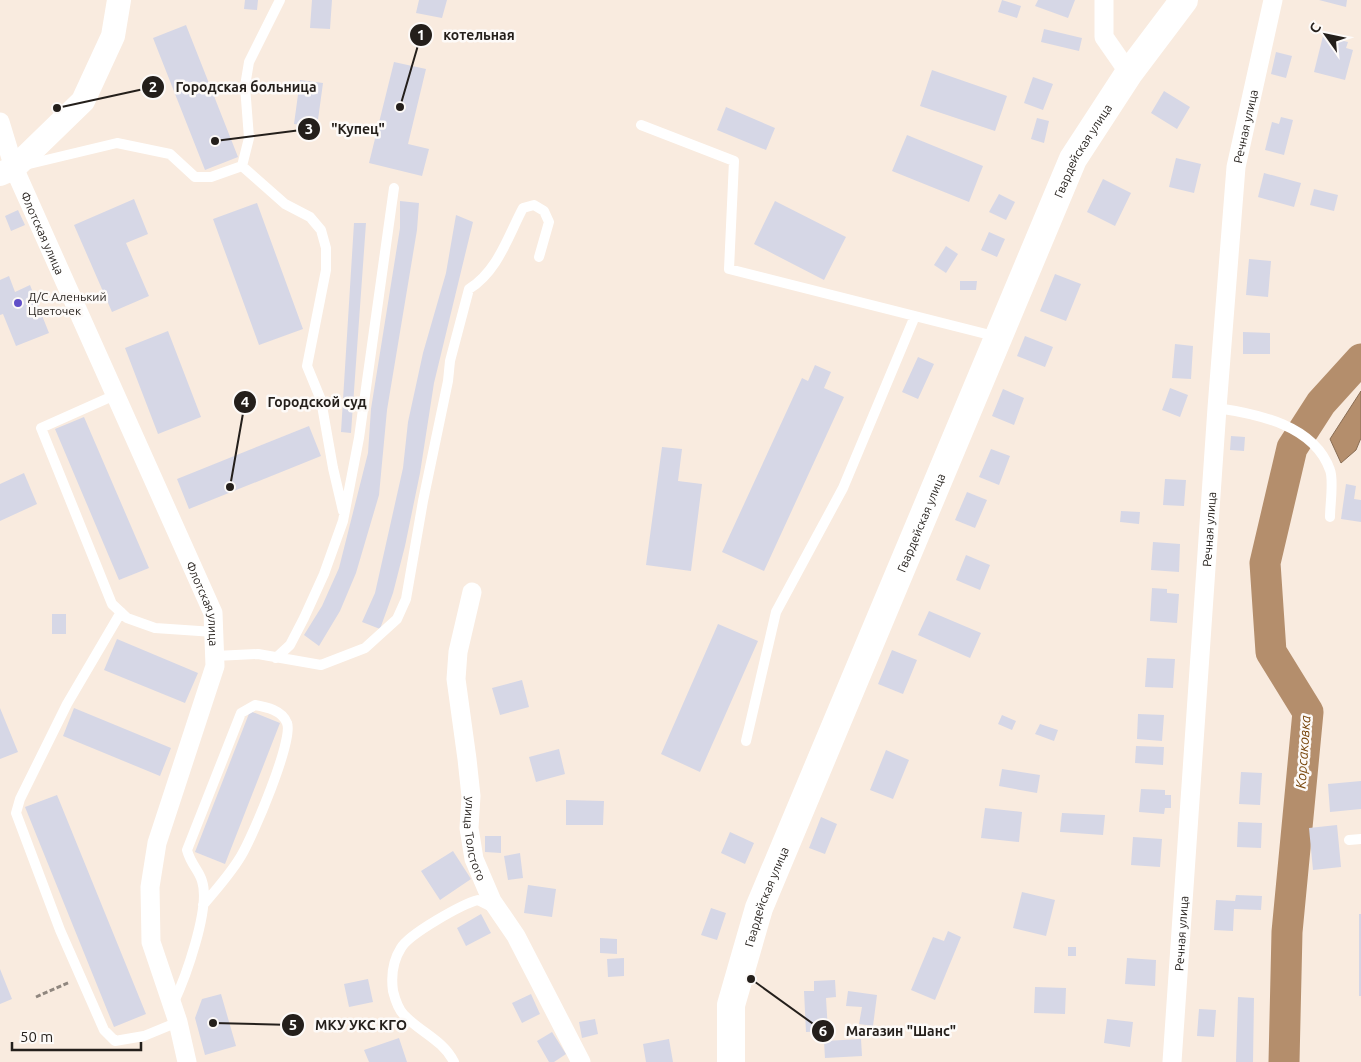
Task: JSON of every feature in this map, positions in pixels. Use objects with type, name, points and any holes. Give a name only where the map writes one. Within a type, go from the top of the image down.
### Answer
[{"type":"main road","name":"Гвардейская улица","points":[[731,1062],[731,1005],[760,908],[1073,159],[1129,73],[1184,0]]},
{"type":"street","points":[[7,171],[82,101],[113,36],[119,0]]},
{"type":"street","points":[[1104,0],[1104,37],[1129,73]]},
{"type":"street","name":"Речная улица","points":[[1172,1062],[1217,408],[1236,167],[1274,0]]},
{"type":"street","name":"Флотская улица","points":[[0,122],[7,171],[115,395],[213,613],[215,666],[157,843],[150,887],[151,942],[175,1014],[187,1062]]},
{"type":"street","name":"улица Толстого","points":[[472,592],[458,652],[456,679],[471,796],[469,828],[474,859],[492,901],[516,936],[581,1062]]},
{"type":"lane","points":[[242,166],[249,138],[245,86],[249,62],[280,0]]},
{"type":"lane","points":[[641,125],[734,161],[729,269],[999,337]]},
{"type":"lane","points":[[7,171],[117,143],[170,154],[195,177],[211,177],[242,166]]},
{"type":"lane","points":[[242,166],[285,204],[310,217],[321,230],[326,248],[326,270],[307,366],[322,400],[333,468],[344,515]]},
{"type":"lane","points":[[276,658],[290,645],[304,618],[324,574],[344,515],[359,438],[394,188]]},
{"type":"lane","points":[[215,656],[258,654],[321,665],[365,648],[397,619],[406,599],[423,501],[448,381],[450,361],[469,289],[479,283],[490,270],[523,208],[534,205],[544,211],[549,222],[539,257]]},
{"type":"lane","points":[[746,741],[776,612],[843,488],[916,316]]},
{"type":"lane","points":[[115,395],[41,428],[112,604],[128,618],[155,628],[214,632]]},
{"type":"lane","points":[[1217,408],[1269,418],[1315,445],[1330,471],[1330,517]]},
{"type":"lane","points":[[121,612],[67,704],[20,799],[16,813],[60,930],[104,1030],[115,1041],[144,1036],[175,1014],[197,939],[203,905],[202,881],[190,863],[187,850],[241,713],[254,705],[270,708],[281,715],[288,724],[287,738],[258,822],[245,849],[203,905]]},
{"type":"lane","points":[[1349,840],[1361,839]]},
{"type":"lane","points":[[454,1062],[438,1042],[404,1015],[395,999],[390,974],[401,947],[435,921],[465,903],[478,900],[488,904],[502,916]]},
{"type":"path","points":[[36,997],[81,978]]},
{"type":"shaded area","points":[[1361,391],[1361,438],[1356,450],[1341,463],[1330,439]]},
{"type":"building","points":[[245,0],[258,0],[257,10],[244,9]]},
{"type":"building","points":[[312,0],[332,0],[330,29],[310,28]]},
{"type":"building","points":[[419,0],[447,0],[442,18],[416,13]]},
{"type":"building","points":[[1002,0],[1021,6],[1017,18],[998,12]]},
{"type":"building","points":[[1038,0],[1075,0],[1068,18],[1035,6]]},
{"type":"building","points":[[1319,0],[1347,0],[1346,7]]},
{"type":"building","points":[[186,25],[238,157],[205,170],[153,38]]},
{"type":"building","points":[[1044,29],[1082,38],[1079,51],[1041,42]]},
{"type":"building","points":[[1323,36],[1348,42],[1346,48],[1353,50],[1345,80],[1314,72]]},
{"type":"building","points":[[1276,52],[1292,56],[1286,78],[1271,74]]},
{"type":"building","points":[[394,62],[426,69],[408,144],[429,149],[422,176],[369,163]]},
{"type":"building","points":[[932,70],[1007,96],[995,131],[920,106]]},
{"type":"building","points":[[1033,77],[1053,84],[1043,110],[1024,103]]},
{"type":"building","points":[[300,80],[323,83],[317,127],[294,124]]},
{"type":"building","points":[[1164,91],[1190,107],[1177,129],[1151,113]]},
{"type":"building","points":[[726,107],[775,128],[766,150],[717,130]]},
{"type":"building","points":[[1281,117],[1293,120],[1284,155],[1265,150],[1272,122],[1279,124]]},
{"type":"building","points":[[1037,118],[1049,121],[1044,143],[1031,139]]},
{"type":"building","points":[[907,135],[983,166],[969,202],[892,171]]},
{"type":"building","points":[[1176,158],[1201,164],[1194,193],[1169,187]]},
{"type":"building","points":[[1264,173],[1301,183],[1294,207],[1258,197]]},
{"type":"building","points":[[1103,179],[1131,193],[1115,226],[1087,212]]},
{"type":"building","points":[[1314,189],[1338,195],[1334,211],[1310,205]]},
{"type":"building","points":[[999,194],[1015,202],[1006,220],[989,212]]},
{"type":"building","points":[[134,199],[148,234],[126,243],[149,296],[112,312],[74,225]]},
{"type":"building","points":[[400,201],[419,203],[417,230],[387,410],[379,495],[356,573],[340,611],[319,646],[304,635],[322,606],[339,568],[368,453],[371,409],[400,228]]},
{"type":"building","points":[[775,201],[846,237],[824,280],[754,244]]},
{"type":"building","points":[[257,203],[303,329],[259,345],[213,219]]},
{"type":"building","points":[[18,210],[25,225],[11,231],[5,216]]},
{"type":"building","points":[[456,215],[473,222],[434,383],[420,473],[405,546],[393,593],[380,629],[362,622],[375,593],[403,468],[408,422],[423,353],[446,273]]},
{"type":"building","points":[[354,223],[366,223],[351,433],[341,432]]},
{"type":"building","points":[[989,232],[1005,239],[997,257],[981,250]]},
{"type":"building","points":[[946,246],[958,254],[946,273],[934,265]]},
{"type":"building","points":[[1249,259],[1271,261],[1268,297],[1246,295]]},
{"type":"building","points":[[1055,274],[1081,284],[1066,321],[1040,311]]},
{"type":"building","name":"Д/С Аленький Цветочек","points":[[9,276],[15,292],[30,285],[49,333],[16,346],[3,314],[0,315],[0,280]]},
{"type":"building","points":[[960,281],[977,281],[976,290],[960,290]]},
{"type":"building","points":[[168,331],[201,417],[158,434],[125,348]]},
{"type":"building","points":[[1243,332],[1270,333],[1270,354],[1243,354]]},
{"type":"building","points":[[1025,336],[1053,347],[1045,367],[1017,356]]},
{"type":"building","points":[[1175,344],[1193,346],[1191,379],[1172,378]]},
{"type":"building","points":[[918,357],[934,364],[918,399],[902,392]]},
{"type":"building","points":[[815,365],[831,372],[824,388],[844,397],[764,571],[722,552],[802,378],[808,381]]},
{"type":"building","points":[[1170,388],[1188,395],[1180,417],[1162,410]]},
{"type":"building","points":[[1003,389],[1024,398],[1014,425],[992,416]]},
{"type":"building","points":[[84,417],[149,568],[119,580],[55,429]]},
{"type":"building","points":[[309,426],[321,456],[189,509],[177,479]]},
{"type":"building","points":[[1231,436],[1245,437],[1244,451],[1230,450]]},
{"type":"building","points":[[662,447],[682,449],[678,481],[702,484],[691,571],[646,565]]},
{"type":"building","points":[[991,449],[1010,456],[999,485],[979,477]]},
{"type":"building","points":[[24,473],[37,504],[0,521],[0,484]]},
{"type":"building","points":[[1165,479],[1186,480],[1184,506],[1163,505]]},
{"type":"building","points":[[1346,484],[1356,486],[1354,499],[1361,500],[1361,522],[1341,519]]},
{"type":"building","points":[[967,492],[987,500],[975,528],[955,520]]},
{"type":"building","points":[[1121,511],[1140,512],[1139,524],[1120,522]]},
{"type":"building","points":[[1153,542],[1180,544],[1179,572],[1151,570]]},
{"type":"building","points":[[966,555],[990,565],[980,590],[956,580]]},
{"type":"building","points":[[1152,588],[1167,589],[1167,593],[1179,594],[1177,623],[1150,621]]},
{"type":"building","points":[[929,611],[981,633],[970,658],[918,635]]},
{"type":"building","points":[[52,614],[66,614],[66,634],[52,634]]},
{"type":"building","points":[[718,624],[758,641],[700,772],[661,754]]},
{"type":"building","points":[[117,639],[198,673],[185,703],[104,670]]},
{"type":"building","points":[[892,650],[917,660],[903,694],[878,684]]},
{"type":"building","points":[[1147,658],[1175,659],[1173,688],[1145,687]]},
{"type":"building","points":[[522,680],[529,707],[500,715],[492,688]]},
{"type":"building","points":[[0,708],[18,752],[0,759]]},
{"type":"building","points":[[74,708],[171,748],[160,776],[63,736]]},
{"type":"building","points":[[250,711],[280,723],[225,864],[195,852]]},
{"type":"building","points":[[1138,714],[1164,715],[1162,741],[1137,739]]},
{"type":"building","points":[[1002,715],[1016,721],[1012,730],[998,724]]},
{"type":"building","points":[[1040,724],[1058,730],[1054,741],[1035,734]]},
{"type":"building","points":[[1136,746],[1164,747],[1163,765],[1135,763]]},
{"type":"building","points":[[559,749],[565,774],[536,782],[529,757]]},
{"type":"building","points":[[886,750],[909,760],[893,799],[870,790]]},
{"type":"building","points":[[1002,769],[1040,775],[1037,793],[999,786]]},
{"type":"building","points":[[1241,772],[1262,773],[1260,805],[1239,804]]},
{"type":"building","points":[[1361,781],[1361,809],[1330,812],[1328,784]]},
{"type":"building","points":[[1141,789],[1165,790],[1165,795],[1171,795],[1171,808],[1165,808],[1164,814],[1139,812]]},
{"type":"building","points":[[57,795],[146,1014],[114,1027],[25,807]]},
{"type":"building","points":[[566,800],[604,801],[603,825],[566,825]]},
{"type":"building","points":[[985,808],[1022,812],[1019,842],[981,838]]},
{"type":"building","points":[[1062,813],[1105,815],[1103,835],[1060,832]]},
{"type":"building","points":[[821,817],[837,824],[825,854],[809,848]]},
{"type":"building","points":[[1238,822],[1262,823],[1261,848],[1237,847]]},
{"type":"building","points":[[1337,825],[1341,867],[1313,870],[1309,828]]},
{"type":"building","points":[[730,832],[754,843],[745,864],[721,853]]},
{"type":"building","points":[[485,836],[501,836],[501,853],[485,852]]},
{"type":"building","points":[[1133,837],[1162,839],[1160,867],[1131,865]]},
{"type":"building","points":[[453,851],[471,879],[440,900],[421,871]]},
{"type":"building","points":[[520,853],[523,878],[508,880],[504,856]]},
{"type":"building","points":[[528,885],[556,889],[552,917],[524,913]]},
{"type":"building","points":[[1022,892],[1055,900],[1046,936],[1013,928]]},
{"type":"building","points":[[1236,895],[1262,896],[1261,910],[1234,909],[1233,931],[1214,930],[1216,900],[1235,901]]},
{"type":"building","points":[[711,908],[726,913],[717,940],[701,935]]},
{"type":"building","points":[[481,914],[491,933],[466,946],[457,928]]},
{"type":"building","points":[[1359,914],[1361,914],[1361,996],[1359,996]]},
{"type":"building","points":[[948,931],[961,937],[935,1000],[911,990],[933,937],[944,941]]},
{"type":"building","points":[[600,938],[617,939],[617,954],[600,953]]},
{"type":"building","points":[[1068,947],[1076,947],[1076,956],[1068,956]]},
{"type":"building","points":[[624,958],[624,976],[608,977],[607,959]]},
{"type":"building","points":[[1127,958],[1156,960],[1155,986],[1125,984]]},
{"type":"building","points":[[0,969],[12,999],[0,1004]]},
{"type":"building","points":[[368,979],[373,1002],[349,1007],[344,984]]},
{"type":"building","points":[[835,980],[836,997],[826,998],[828,1031],[806,1032],[804,991],[814,991],[814,981]]},
{"type":"building","points":[[1035,987],[1066,988],[1065,1014],[1034,1013]]},
{"type":"building","points":[[848,991],[877,995],[873,1026],[859,1024],[862,1007],[846,1006]]},
{"type":"building","points":[[221,994],[236,1046],[205,1055],[195,1018],[202,999]]},
{"type":"building","points":[[531,994],[540,1014],[522,1023],[512,1003]]},
{"type":"building","points":[[1238,997],[1254,998],[1253,1062],[1236,1062]]},
{"type":"building","points":[[1199,1009],[1216,1010],[1214,1037],[1197,1036]]},
{"type":"building","points":[[595,1019],[598,1034],[582,1038],[579,1022]]},
{"type":"building","points":[[1107,1019],[1133,1022],[1130,1047],[1104,1043]]},
{"type":"building","points":[[552,1032],[566,1054],[554,1062],[549,1062],[537,1041]]},
{"type":"building","points":[[399,1038],[407,1062],[369,1062],[364,1050]]},
{"type":"building","points":[[669,1039],[673,1062],[646,1062],[643,1044]]},
{"type":"building","points":[[861,1039],[862,1056],[825,1058],[824,1041]]},
{"type":"waterway","name":"Корсаковка","points":[[1284,1062],[1287,932],[1308,712],[1271,652],[1265,563],[1292,448],[1321,403],[1361,359]]},
{"type":"place","name":"котельная","points":[[400,107]]},
{"type":"place","name":"Городская больница","points":[[57,108]]},
{"type":"place","name":"\"Купец\"","points":[[215,141]]},
{"type":"place","name":"Д/С Аленький Цветочек","points":[[18,303]]},
{"type":"place","name":"Городской суд","points":[[230,487]]},
{"type":"place","name":"Магазин \"Шанс\"","points":[[751,979]]},
{"type":"place","name":"МКУ УКС КГО","points":[[213,1023]]}]
